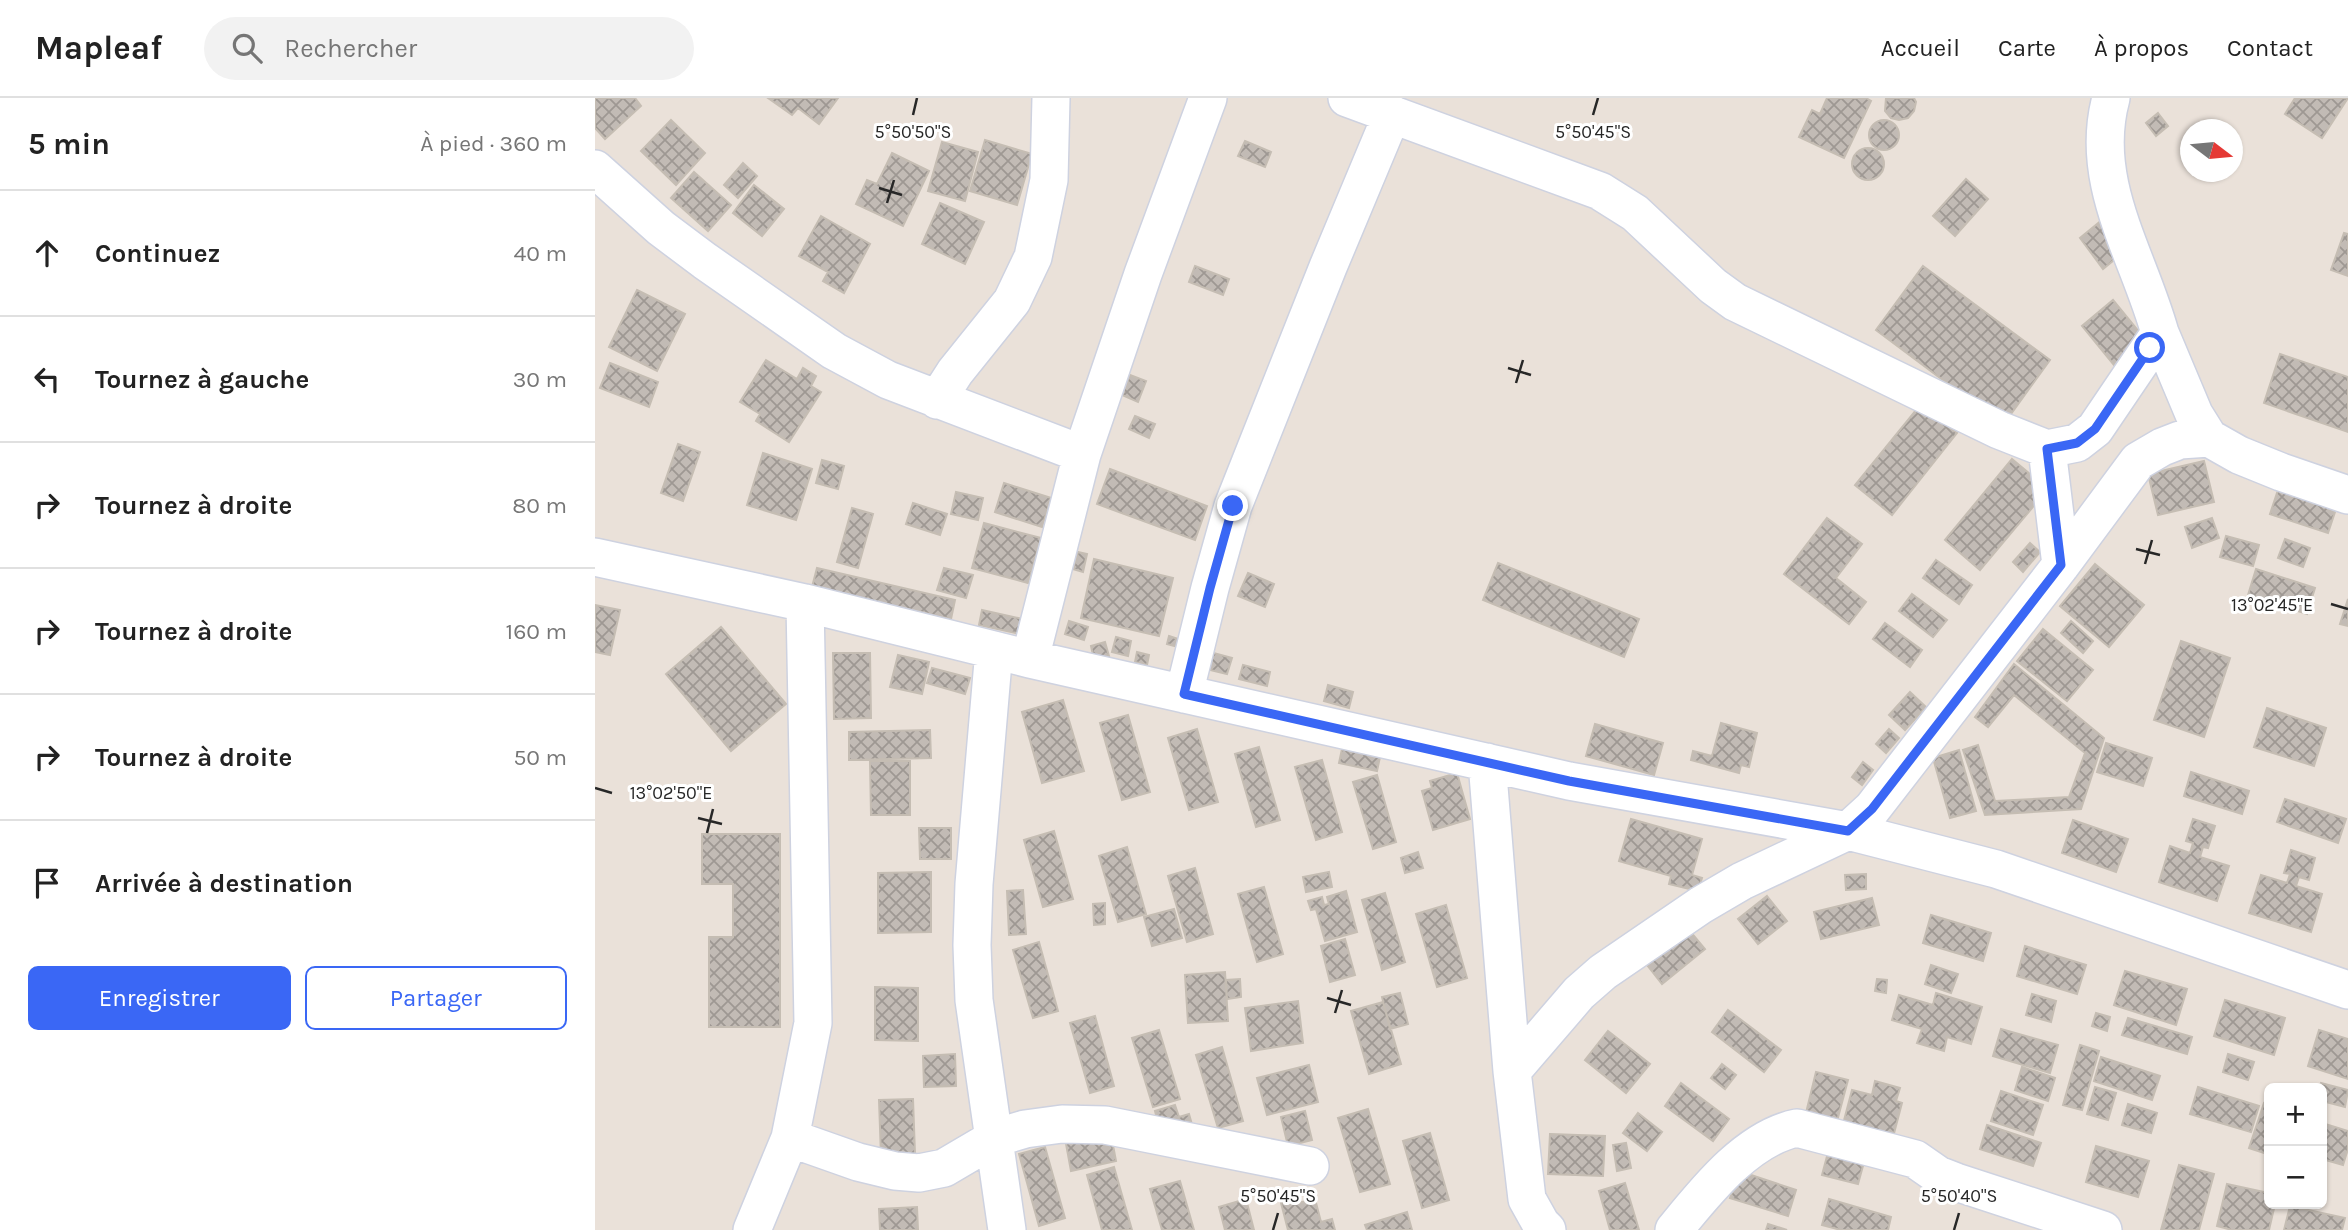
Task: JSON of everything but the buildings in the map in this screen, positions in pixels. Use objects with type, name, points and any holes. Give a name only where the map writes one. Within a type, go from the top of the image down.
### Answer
[{"type":"street","points":[[937,400],[955,372],[1012,300],[1033,257],[1049,180],[1051,98]]},
{"type":"street","points":[[1030,660],[1082,454],[1143,274],[1208,98]]},
{"type":"street","points":[[1347,98],[1600,191],[1635,213],[1713,286],[1735,302],[1999,430],[2047,449],[2077,443],[2095,429],[2160,333]]},
{"type":"street","points":[[2111,98],[2105,119],[2104,153],[2107,180],[2160,333],[2194,414],[2209,438],[2239,455],[2348,495]]},
{"type":"street","points":[[1184,694],[1233,506],[1392,114]]},
{"type":"street","points":[[595,169],[661,228],[834,351],[888,380],[1082,454]]},
{"type":"street","points":[[1512,1071],[1579,993],[1603,972],[1742,881],[1848,831],[1872,809],[2138,461],[2181,440],[2209,438]]},
{"type":"street","points":[[2047,449],[2061,565]]},
{"type":"street","points":[[595,557],[805,603],[1030,660],[1569,781],[1848,831],[1996,869],[2348,990]]},
{"type":"street","points":[[753,1230],[790,1138],[813,1023],[805,603]]},
{"type":"street","points":[[994,650],[974,884],[972,945],[974,1000],[1007,1230]]},
{"type":"street","points":[[1487,761],[1512,1071],[1527,1199],[1541,1224],[1548,1230]]},
{"type":"street","points":[[790,1138],[858,1162],[895,1171],[919,1173],[944,1168],[995,1138],[1025,1129],[1062,1124],[1105,1125],[1310,1166]]},
{"type":"street","points":[[1674,1230],[1721,1175],[1771,1136],[1797,1128],[1915,1158],[1938,1175],[1956,1182],[2102,1230]]},
{"type":"route","points":[[1233,506],[1184,694],[1569,781],[1848,831],[1872,809],[2061,565],[2047,449],[2077,443],[2095,429],[2150,348]]}]
